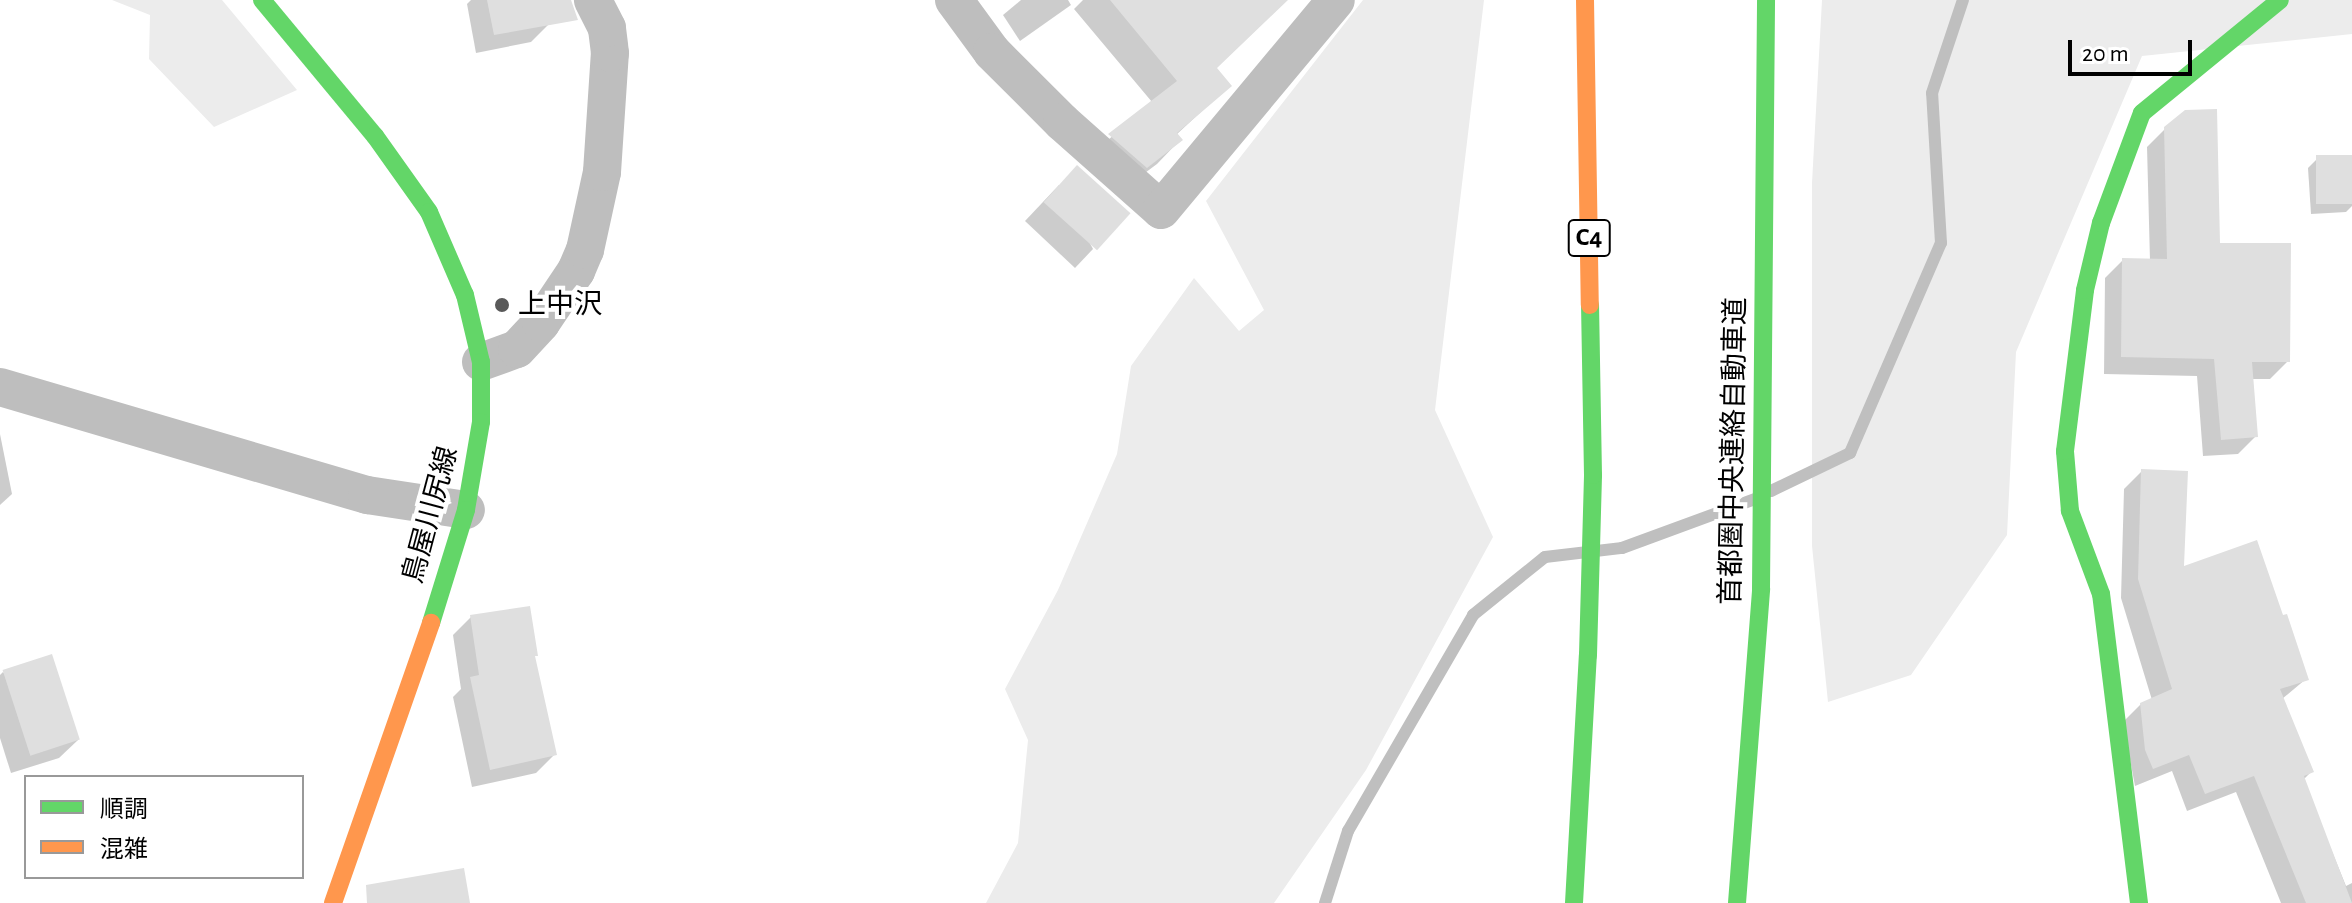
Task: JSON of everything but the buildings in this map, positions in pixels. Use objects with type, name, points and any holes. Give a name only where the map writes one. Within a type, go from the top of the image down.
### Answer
[{"type":"main road","name":"鳥屋川尻線","points":[[262,0],[375,136],[429,212],[465,295],[481,362],[480,434],[466,510],[424,645],[333,903]]},
{"type":"main road","name":"C4","points":[[1574,903],[1588,655],[1593,475],[1585,0]]},
{"type":"main road","name":"首都圏中央連絡自動車道","points":[[1737,903],[1761,589],[1766,0]]},
{"type":"main road","points":[[2139,903],[2101,594],[2070,511],[2065,451],[2085,290],[2101,223],[2142,113],[2280,0]]},
{"type":"street","points":[[481,362],[517,349],[541,323],[576,271],[585,250],[602,172],[610,53],[607,28],[593,0]]},
{"type":"street","points":[[954,0],[992,52],[1062,122],[1161,210],[1336,0]]},
{"type":"street","points":[[0,387],[367,495],[466,510]]},
{"type":"shaded area","points":[[112,0],[222,0],[297,90],[214,127],[149,59],[150,15]]},
{"type":"shaded area","points":[[1363,0],[1484,0],[1435,410],[1493,537],[1366,770],[1274,903],[986,903],[1018,843],[1028,740],[1005,689],[1058,590],[1117,454],[1131,366],[1194,278],[1239,331],[1264,310],[1206,201]]},
{"type":"shaded area","points":[[1822,0],[2352,0],[2352,34],[2142,56],[2016,352],[2007,535],[1911,675],[1828,702],[1812,546],[1812,183]]},
{"type":"waterway","points":[[1771,491],[1850,453],[1941,243],[1932,93],[1963,0]]},
{"type":"waterway","points":[[1325,903],[1348,831],[1473,615],[1545,557],[1622,548],[1755,499]]},
{"type":"traffic: fast","points":[[262,0],[375,136],[429,212],[465,295],[481,362],[481,422],[466,510],[431,623]]},
{"type":"traffic: fast","points":[[1737,903],[1761,589],[1766,0]]},
{"type":"traffic: fast","points":[[2139,903],[2101,594],[2070,511],[2065,451],[2085,290],[2101,223],[2142,113],[2280,0]]},
{"type":"traffic: fast","points":[[1574,903],[1588,655],[1593,475],[1590,305]]},
{"type":"traffic: slow","points":[[1585,0],[1590,305]]},
{"type":"traffic: slow","points":[[333,903],[431,623]]},
{"type":"place","name":"上中沢","points":[[502,305]]}]
